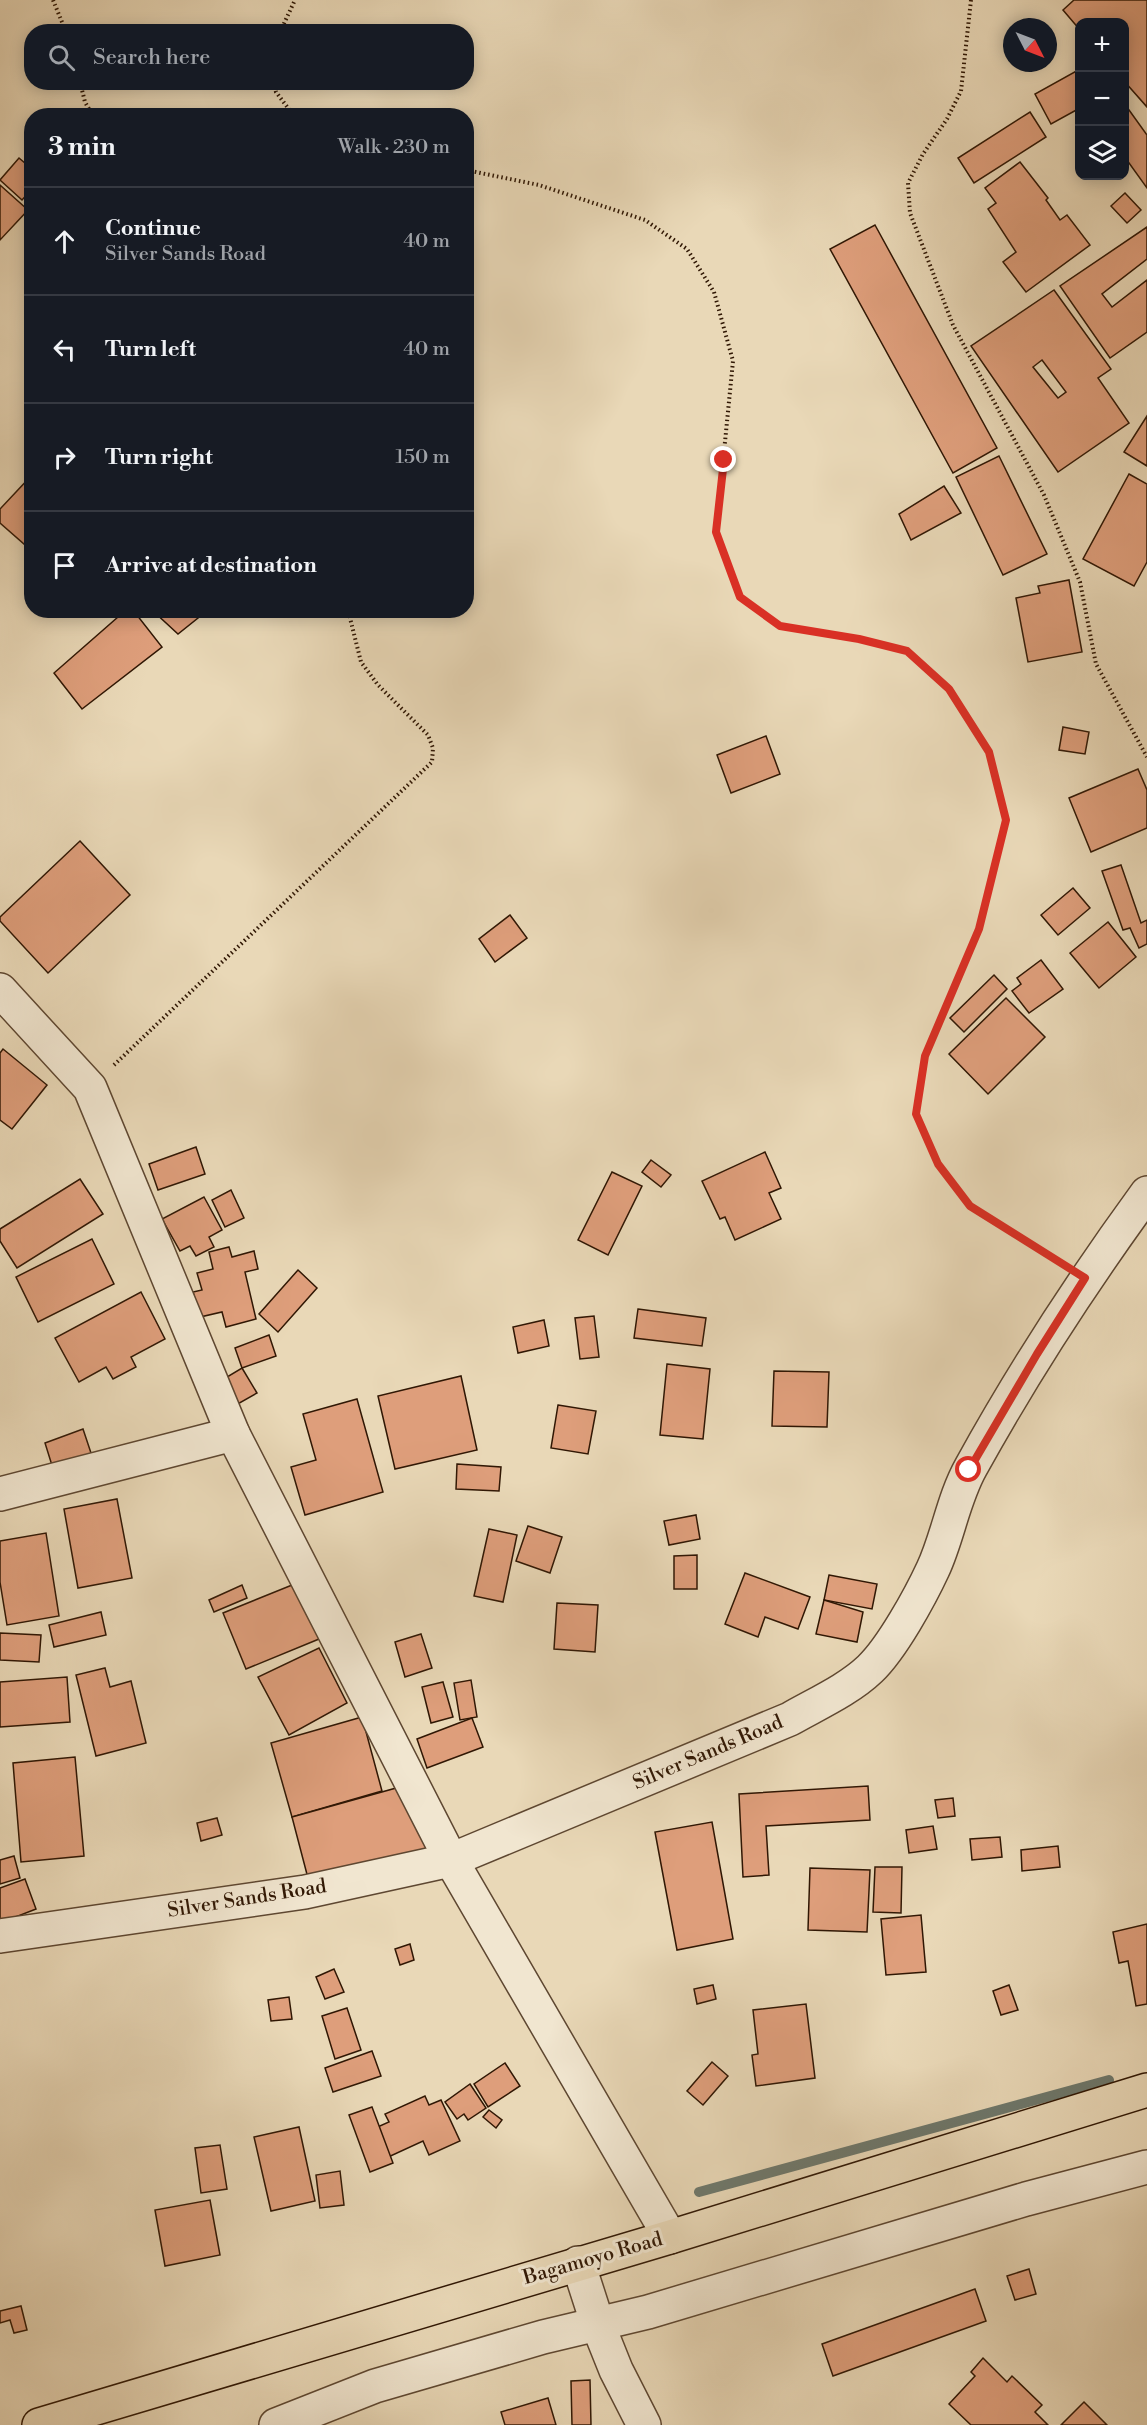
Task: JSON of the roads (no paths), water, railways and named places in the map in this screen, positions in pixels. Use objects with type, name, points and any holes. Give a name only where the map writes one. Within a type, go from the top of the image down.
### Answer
[{"type":"highway","name":"Bagamoyo Road","points":[[39,2425],[670,2237],[1147,2090]]},
{"type":"street","points":[[0,990],[90,1088],[233,1434],[451,1860],[670,2237]]},
{"type":"street","name":"Silver Sands Road","points":[[0,1936],[305,1892],[451,1860],[790,1719],[839,1691],[870,1670],[890,1645],[933,1569],[969,1470],[1085,1278],[1147,1193]]},
{"type":"street","points":[[0,1494],[233,1434]]},
{"type":"street","points":[[276,2425],[375,2386],[543,2337],[598,2325],[745,2283],[1026,2199],[1147,2167]]},
{"type":"street","points":[[578,2264],[616,2370],[644,2425]]},
{"type":"waterway","points":[[699,2192],[1109,2080]]}]
